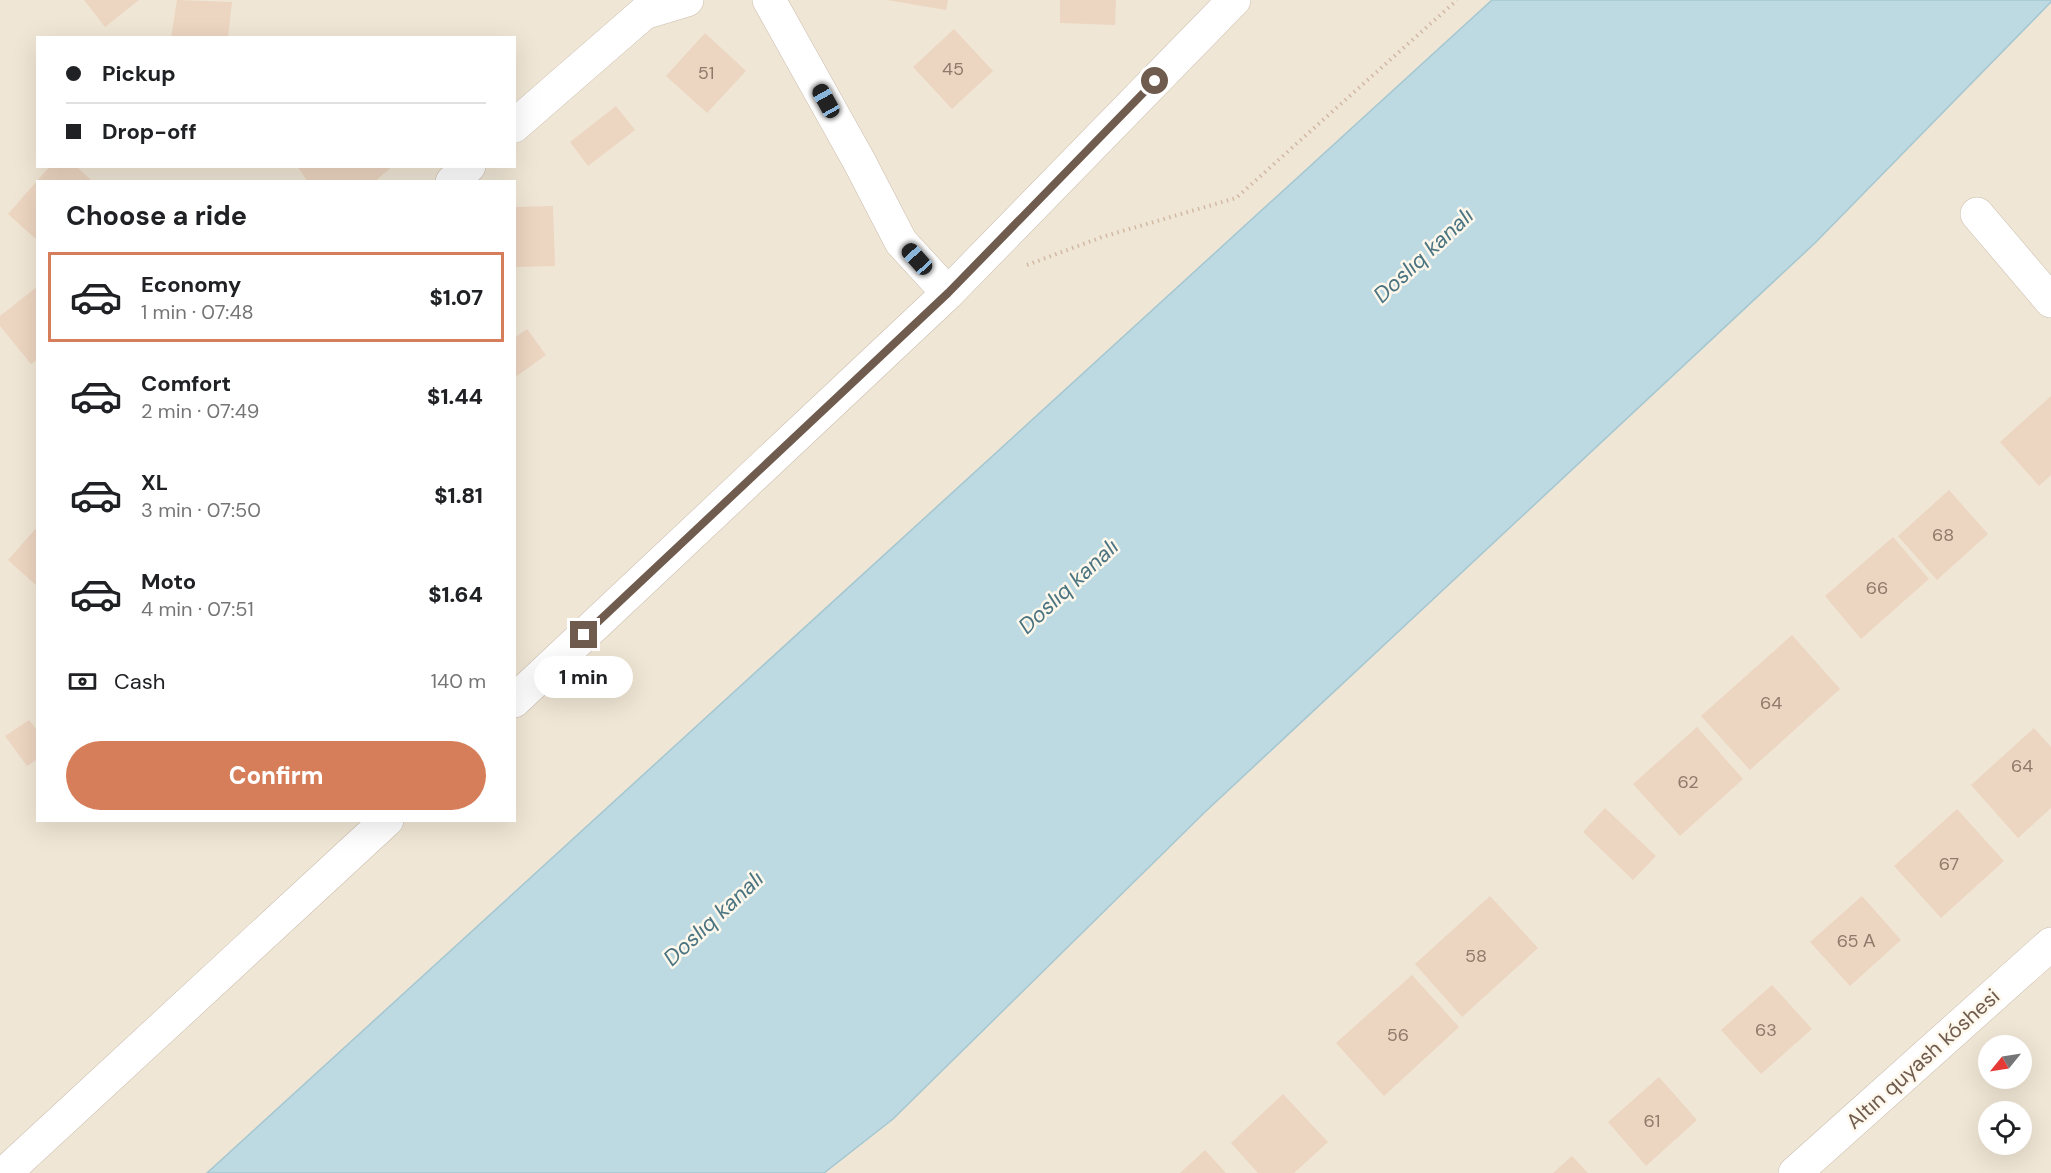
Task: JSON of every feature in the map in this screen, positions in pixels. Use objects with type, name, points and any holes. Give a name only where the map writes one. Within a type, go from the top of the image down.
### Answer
[{"type":"street","points":[[516,124],[644,13],[687,0]]},
{"type":"street","points":[[769,0],[859,161],[901,242],[948,293]]},
{"type":"street","points":[[516,698],[948,293],[1234,0]]},
{"type":"street","points":[[454,180],[467,168]]},
{"type":"street","points":[[1977,214],[2051,301]]},
{"type":"street","points":[[5,1173],[385,822]]},
{"type":"street","name":"Altın quyash kóshesi","points":[[1795,1173],[2049,949]]},
{"type":"path","points":[[1025,265],[1102,237],[1236,198],[1457,0]]},
{"type":"shaded area","points":[[0,0],[2051,0],[2051,1173],[0,1173]]},
{"type":"water","name":"Doslıq kanalı","points":[[1492,0],[2051,0],[2051,2],[1815,243],[1205,812],[893,1119],[824,1173],[207,1173]]},
{"type":"building","points":[[84,0],[139,0],[105,27]]},
{"type":"building","points":[[177,0],[232,2],[228,36],[171,36]]},
{"type":"building","points":[[887,0],[948,0],[946,10]]},
{"type":"building","points":[[1060,0],[1116,0],[1115,25],[1060,23]]},
{"type":"building","points":[[954,29],[993,71],[952,109],[913,67]]},
{"type":"building","points":[[705,33],[746,71],[707,113],[666,76]]},
{"type":"building","points":[[616,106],[635,130],[588,166],[570,142]]},
{"type":"building","points":[[48,168],[78,168],[91,180],[38,180]]},
{"type":"building","points":[[298,168],[391,168],[376,180],[307,180]]},
{"type":"building","points":[[36,182],[36,239],[8,214]]},
{"type":"building","points":[[553,206],[555,266],[516,267],[516,207]]},
{"type":"building","points":[[36,288],[36,360],[31,364],[0,326],[0,316]]},
{"type":"building","points":[[527,329],[546,355],[516,377],[516,337]]},
{"type":"building","points":[[2051,396],[2051,475],[2039,486],[2000,442]]},
{"type":"building","points":[[1949,490],[1988,534],[1937,580],[1898,536]]},
{"type":"building","points":[[36,528],[36,585],[8,560]]},
{"type":"building","points":[[1893,537],[1929,579],[1861,639],[1825,596]]},
{"type":"building","points":[[1792,635],[1840,689],[1750,770],[1701,716]]},
{"type":"building","points":[[29,720],[36,729],[36,760],[27,766],[5,736]]},
{"type":"building","points":[[1697,727],[1743,779],[1680,836],[1633,784]]},
{"type":"building","points":[[2034,728],[2051,747],[2051,808],[2018,838],[1971,785]]},
{"type":"building","points":[[1605,808],[1656,856],[1633,880],[1583,832]]},
{"type":"building","points":[[1957,809],[2004,861],[1941,918],[1894,866]]},
{"type":"building","points":[[1490,896],[1538,948],[1462,1017],[1415,964]]},
{"type":"building","points":[[1862,896],[1901,940],[1850,986],[1810,942]]},
{"type":"building","points":[[1412,975],[1459,1027],[1384,1096],[1336,1043]]},
{"type":"building","points":[[1772,985],[1812,1029],[1761,1074],[1721,1030]]},
{"type":"building","points":[[1659,1077],[1697,1120],[1646,1166],[1608,1122]]},
{"type":"building","points":[[1283,1094],[1328,1142],[1294,1173],[1258,1173],[1231,1143]]},
{"type":"building","points":[[1205,1150],[1226,1173],[1180,1173]]},
{"type":"building","points":[[1572,1156],[1588,1173],[1553,1173]]},
{"type":"route","points":[[584,635],[948,293],[1155,81]]}]
